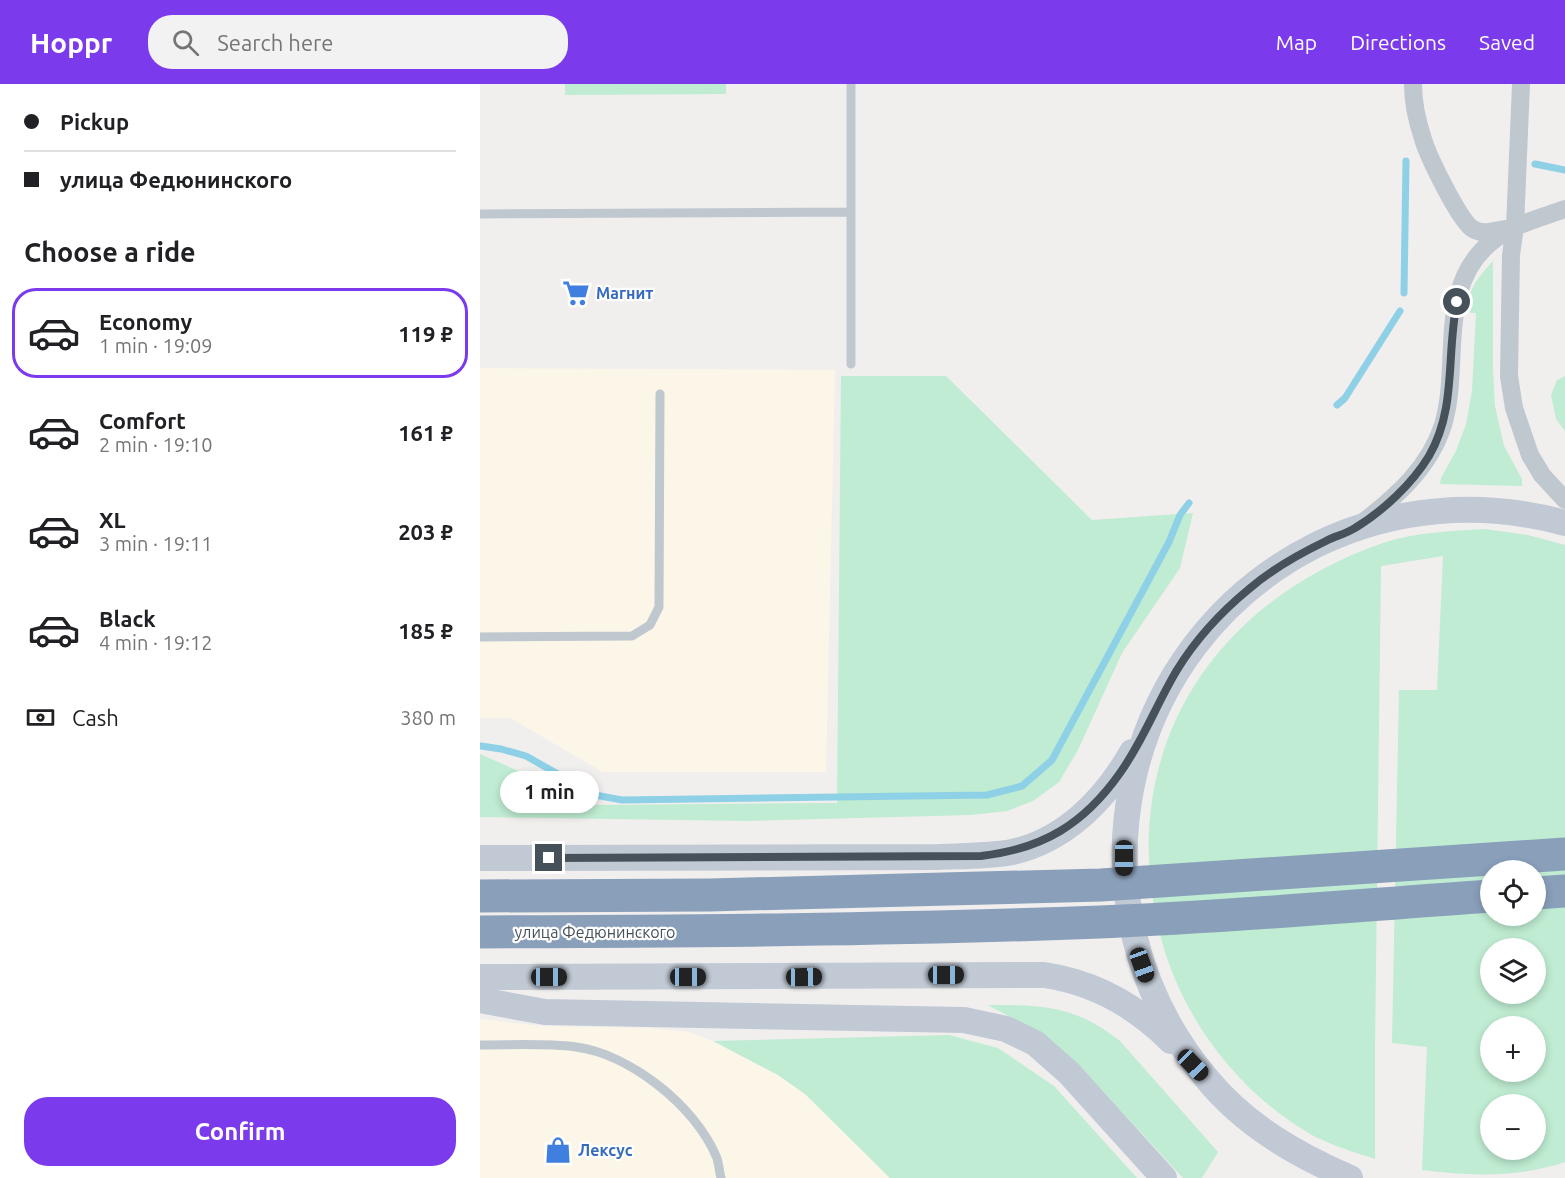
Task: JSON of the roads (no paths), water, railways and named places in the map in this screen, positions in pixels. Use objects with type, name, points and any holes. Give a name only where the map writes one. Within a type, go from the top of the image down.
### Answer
[{"type":"highway","points":[[480,896],[711,895],[1101,885],[1565,854]]},
{"type":"highway","points":[[1546,892],[1565,891]]},
{"type":"highway","name":"улица Федюнинского","points":[[480,932],[711,931],[1104,922],[1480,897]]},
{"type":"main road","points":[[480,858],[938,857],[1009,852],[1036,844],[1060,833],[1080,819],[1121,772],[1177,669],[1204,632],[1227,607],[1272,571],[1304,551],[1354,529],[1395,517],[1448,509],[1513,512],[1565,523]]},
{"type":"main road","points":[[1155,710],[1140,750],[1129,793],[1124,836],[1125,880],[1130,923],[1142,965],[1158,1006],[1180,1044],[1206,1078]]},
{"type":"main road","points":[[480,977],[1044,975],[1072,980],[1099,990],[1121,1002],[1153,1025],[1238,1111],[1325,1178]]},
{"type":"main road","points":[[480,1000],[545,1012],[964,1020],[1006,1029],[1035,1043],[1069,1073],[1164,1178]]},
{"type":"main road","points":[[1277,1141],[1312,1162],[1350,1178]]},
{"type":"street","points":[[1413,84],[1413,103],[1423,141],[1460,214],[1472,229],[1485,233],[1515,227],[1565,209]]},
{"type":"street","points":[[1521,84],[1515,227],[1511,255],[1509,376],[1514,408],[1530,455],[1542,475],[1565,500]]},
{"type":"street","points":[[1354,529],[1381,509],[1402,489],[1429,456],[1442,427],[1447,407],[1452,324],[1462,283],[1473,263],[1490,243],[1515,227]]},
{"type":"lane","points":[[851,84],[851,364]]},
{"type":"lane","points":[[480,214],[850,212]]},
{"type":"lane","points":[[480,637],[632,636],[650,625],[658,607],[660,394]]},
{"type":"lane","points":[[480,1045],[578,1047],[617,1059],[645,1074],[682,1104],[699,1127],[716,1157],[721,1178]]},
{"type":"waterway","points":[[1404,293],[1406,161]]},
{"type":"waterway","points":[[1535,164],[1565,170]]},
{"type":"waterway","points":[[1337,405],[1345,398],[1400,311]]},
{"type":"waterway","points":[[481,746],[526,756],[595,795],[622,800],[987,795],[1022,786],[1052,760],[1169,542],[1180,515],[1189,503]]},
{"type":"place","name":"Магнит","points":[[576,293]]},
{"type":"place","name":"Лексус","points":[[558,1150]]}]
